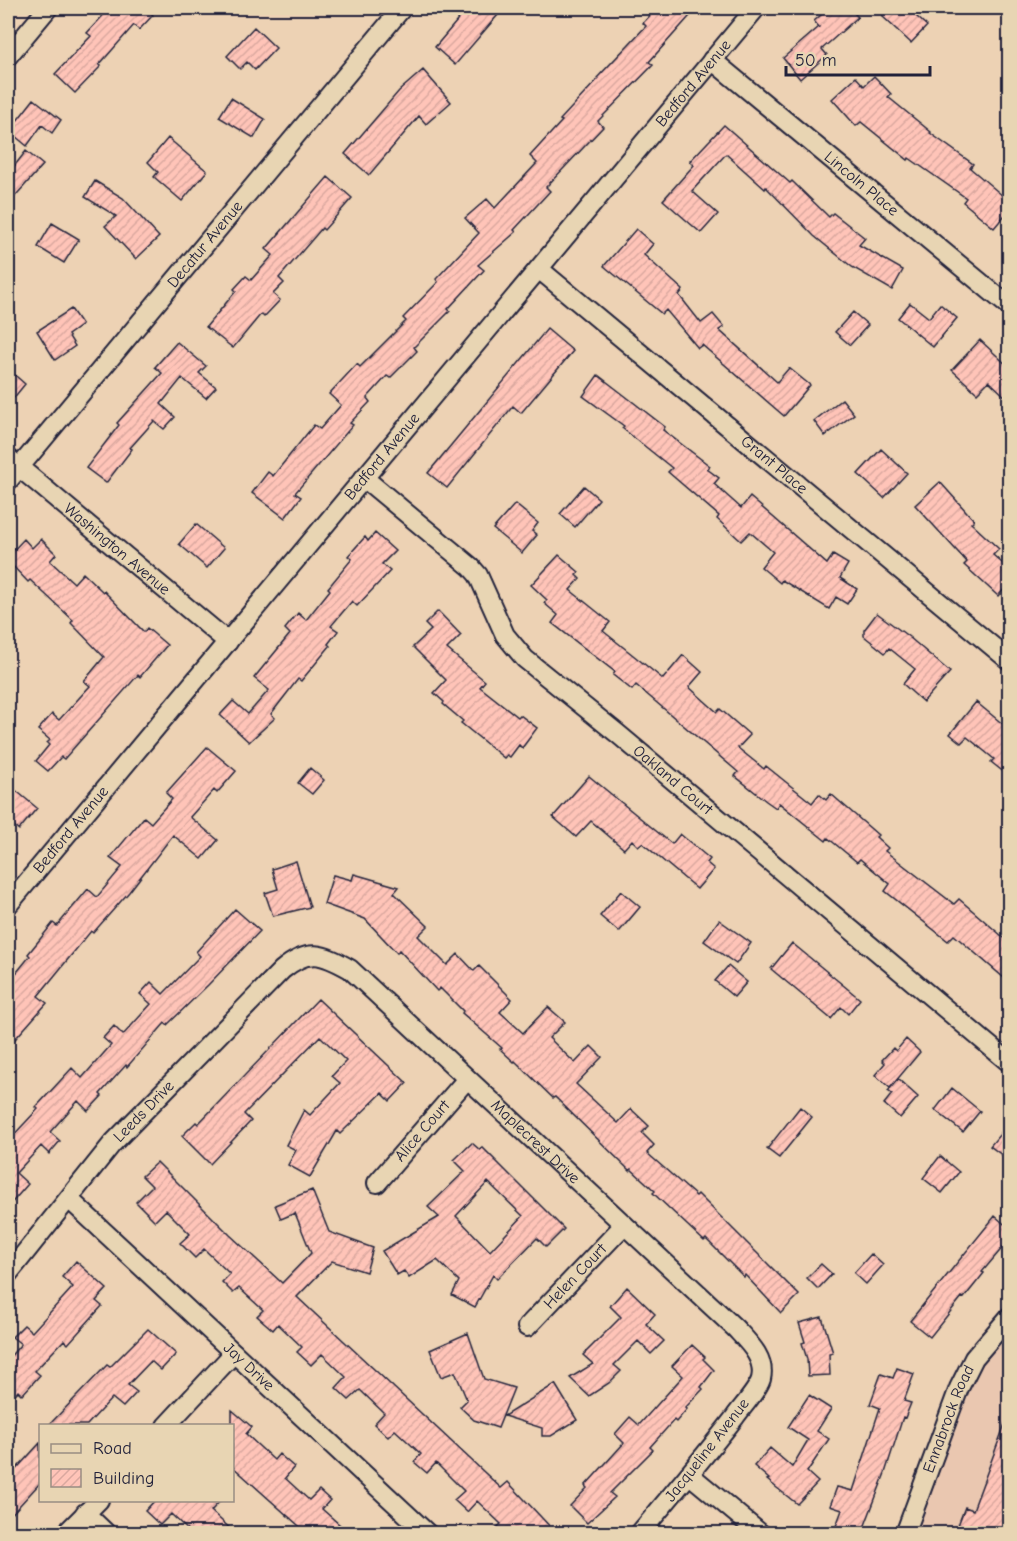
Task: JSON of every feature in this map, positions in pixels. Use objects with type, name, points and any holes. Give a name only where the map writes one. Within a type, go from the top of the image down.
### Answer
[{"type":"street","points":[[8,56],[48,8]]},
{"type":"street","name":"Decatur Avenue","points":[[11,469],[402,8]]},
{"type":"street","name":"Bedford Avenue","points":[[8,905],[756,8]]},
{"type":"street","name":"Lincoln Place","points":[[712,60],[1010,307]]},
{"type":"street","name":"Grant Place","points":[[539,269],[1010,661]]},
{"type":"street","name":"Washington Avenue","points":[[11,469],[228,642]]},
{"type":"street","name":"Oakland Court","points":[[364,478],[471,567],[478,575],[505,635],[525,659],[618,734],[1010,1063]]},
{"type":"street","name":"Maplecrest Drive","points":[[293,961],[312,954],[330,957],[350,969],[735,1328],[751,1345],[760,1360]]},
{"type":"street","name":"Leeds Drive","points":[[8,1274],[112,1144],[143,1110],[293,961]]},
{"type":"street","name":"Alice Court","points":[[377,1183],[467,1079]]},
{"type":"street","name":"Jay Drive","points":[[69,1199],[428,1533]]},
{"type":"street","name":"Helen Court","points":[[527,1327],[624,1225]]},
{"type":"street","name":"Ennabrock Road","points":[[905,1533],[959,1388],[974,1358],[1010,1316]]},
{"type":"street","points":[[167,1424],[234,1353]]},
{"type":"street","name":"Jacqueline Avenue","points":[[639,1533],[690,1475],[749,1398],[761,1380],[760,1360]]},
{"type":"street","points":[[690,1475],[761,1533]]},
{"type":"street","points":[[65,1533],[97,1502]]},
{"type":"street","points":[[85,1513],[107,1533]]},
{"type":"shaded area","points":[[1009,1324],[1009,1533],[911,1534],[979,1361]]},
{"type":"building","points":[[110,8],[145,8],[153,15],[139,30],[134,25],[99,65],[101,66],[75,93],[55,74],[91,36],[87,33]]},
{"type":"building","points":[[468,8],[504,8],[455,65],[435,47]]},
{"type":"building","points":[[657,8],[697,8],[649,62],[653,65],[598,121],[603,127],[546,187],[550,191],[514,230],[516,232],[478,265],[484,270],[448,309],[450,311],[414,347],[417,351],[390,378],[387,376],[367,398],[370,402],[350,423],[353,425],[295,493],[301,497],[285,518],[252,493],[268,472],[273,476],[314,425],[320,429],[341,405],[329,394],[357,364],[360,367],[406,321],[403,318],[438,282],[436,279],[479,233],[465,218],[487,199],[495,208],[537,163],[530,156],[597,78],[646,26],[643,23]]},
{"type":"building","points":[[829,8],[849,8],[858,17],[822,49],[827,55],[800,79],[783,58],[819,27],[814,21]]},
{"type":"building","points":[[890,8],[907,8],[927,26],[911,43],[882,16]]},
{"type":"building","points":[[254,27],[276,48],[255,70],[247,62],[240,69],[227,56]]},
{"type":"building","points":[[423,70],[451,102],[426,124],[419,116],[369,175],[345,154],[399,91]]},
{"type":"building","points":[[874,76],[891,94],[888,97],[930,133],[973,164],[970,168],[1010,202],[1010,209],[994,228],[963,202],[966,198],[909,158],[908,160],[861,122],[856,126],[832,99],[856,77],[864,86]]},
{"type":"building","points":[[231,98],[265,119],[254,138],[219,117]]},
{"type":"building","points":[[34,99],[61,120],[52,133],[42,125],[27,146],[9,131]]},
{"type":"building","points":[[724,125],[790,183],[792,181],[829,217],[833,213],[865,238],[859,245],[903,270],[892,290],[852,267],[814,236],[766,187],[765,189],[726,154],[692,191],[718,214],[701,233],[663,200],[694,165],[690,161]]},
{"type":"building","points":[[168,138],[207,171],[182,201],[154,177],[158,172],[148,162]]},
{"type":"building","points":[[26,151],[43,165],[8,204],[8,174]]},
{"type":"building","points":[[328,177],[352,198],[324,230],[322,228],[279,278],[284,283],[273,294],[280,300],[264,317],[261,314],[233,348],[206,327],[246,276],[251,280],[273,255],[266,249]]},
{"type":"building","points":[[95,181],[123,198],[159,237],[136,259],[105,226],[116,216],[85,197]]},
{"type":"building","points":[[52,223],[79,239],[64,263],[38,247]]},
{"type":"building","points":[[636,229],[653,244],[644,255],[683,290],[679,295],[701,323],[713,314],[724,327],[719,330],[777,382],[789,368],[810,385],[784,416],[702,345],[698,348],[666,310],[662,314],[604,266]]},
{"type":"building","points":[[910,303],[929,318],[940,304],[957,318],[933,347],[898,318]]},
{"type":"building","points":[[71,309],[82,325],[68,335],[75,346],[55,360],[37,331]]},
{"type":"building","points":[[853,312],[868,325],[850,345],[835,332]]},
{"type":"building","points":[[547,329],[573,351],[521,413],[513,406],[447,488],[428,473]]},
{"type":"building","points":[[980,340],[1010,368],[1010,401],[989,381],[977,393],[952,370]]},
{"type":"building","points":[[177,342],[206,366],[199,373],[216,387],[206,398],[182,378],[161,404],[175,417],[164,429],[154,421],[130,448],[132,449],[106,483],[86,468],[119,425],[117,423],[162,373],[155,367]]},
{"type":"building","points":[[8,369],[25,384],[8,405]]},
{"type":"building","points":[[598,375],[665,427],[663,430],[710,466],[707,469],[719,478],[714,484],[741,508],[750,497],[827,564],[833,555],[848,564],[840,578],[857,589],[847,604],[836,597],[829,609],[782,580],[780,583],[761,567],[773,552],[750,532],[741,541],[717,519],[719,516],[668,472],[672,468],[622,428],[624,426],[583,396]]},
{"type":"building","points":[[842,399],[854,414],[825,436],[814,421]]},
{"type":"building","points":[[881,449],[907,473],[884,498],[858,474]]},
{"type":"building","points":[[940,482],[974,520],[971,523],[999,549],[993,555],[1010,570],[1010,583],[998,596],[964,565],[967,562],[915,505]]},
{"type":"building","points":[[584,486],[599,499],[575,527],[560,514]]},
{"type":"building","points":[[515,504],[538,523],[532,531],[537,535],[522,553],[493,529]]},
{"type":"building","points":[[196,524],[224,548],[207,568],[179,544]]},
{"type":"building","points":[[375,533],[395,551],[382,564],[390,571],[357,606],[352,601],[331,626],[338,631],[328,644],[330,646],[301,681],[298,679],[271,714],[275,718],[249,742],[220,715],[233,701],[248,714],[269,690],[254,678],[290,634],[285,629],[298,613],[306,620],[352,559],[348,556],[365,537],[368,541]]},
{"type":"building","points":[[24,539],[32,548],[41,539],[56,554],[50,561],[74,583],[83,573],[144,632],[147,628],[167,645],[64,759],[61,757],[48,771],[36,761],[49,745],[47,743],[50,740],[38,730],[52,714],[59,720],[90,686],[84,681],[104,657],[71,623],[73,620],[30,580],[28,582],[8,561],[8,556]]},
{"type":"building","points":[[559,555],[579,572],[576,575],[580,579],[570,590],[610,622],[603,631],[663,679],[683,655],[702,672],[689,687],[717,712],[720,709],[750,735],[738,748],[764,769],[766,766],[812,803],[819,794],[826,800],[831,794],[878,835],[876,837],[888,848],[885,851],[954,904],[959,899],[1010,943],[1010,983],[954,935],[948,941],[885,891],[890,884],[860,859],[857,862],[828,838],[826,841],[779,803],[776,808],[766,801],[735,776],[738,772],[636,685],[632,690],[613,675],[615,672],[552,623],[558,615],[544,603],[547,600],[531,585]]},
{"type":"building","points":[[438,611],[461,635],[447,649],[485,681],[480,687],[518,717],[520,715],[537,728],[522,748],[519,745],[510,757],[507,755],[504,758],[461,723],[463,721],[434,693],[446,680],[413,647],[431,630],[425,624]]},
{"type":"building","points":[[877,613],[950,672],[923,702],[903,684],[915,669],[889,648],[885,653],[864,636],[864,630]]},
{"type":"building","points":[[976,702],[1010,730],[1010,777],[991,762],[994,759],[967,737],[961,743],[950,734]]},
{"type":"building","points":[[207,747],[236,771],[217,793],[214,790],[190,817],[218,840],[202,859],[173,835],[129,892],[93,933],[91,931],[38,996],[47,1003],[8,1047],[8,983],[53,923],[57,926],[88,889],[97,897],[122,867],[110,858],[144,817],[151,823],[172,799],[166,793]]},
{"type":"building","points":[[310,768],[324,780],[312,794],[298,783]]},
{"type":"building","points":[[589,776],[672,844],[680,834],[710,859],[707,863],[714,869],[697,889],[642,843],[638,846],[632,840],[624,849],[591,821],[576,837],[553,817]]},
{"type":"building","points":[[8,784],[37,808],[19,830],[8,821]]},
{"type":"building","points":[[296,861],[310,907],[273,916],[265,893],[278,889],[272,869]]},
{"type":"building","points":[[354,874],[399,887],[394,893],[428,926],[418,936],[447,965],[458,954],[474,971],[479,966],[512,999],[500,1012],[523,1033],[548,1007],[565,1022],[549,1038],[575,1063],[591,1046],[602,1057],[576,1084],[618,1123],[631,1109],[649,1126],[642,1133],[654,1145],[647,1153],[696,1196],[698,1194],[799,1295],[781,1313],[745,1275],[744,1277],[706,1239],[704,1241],[653,1193],[655,1191],[631,1169],[630,1171],[555,1097],[553,1098],[462,1013],[463,1011],[440,988],[437,991],[399,950],[397,953],[365,919],[324,904],[333,875],[352,880]]},
{"type":"building","points":[[621,891],[640,907],[619,932],[600,916]]},
{"type":"building","points":[[235,909],[260,931],[167,1025],[165,1023],[100,1094],[102,1096],[88,1111],[78,1101],[50,1132],[60,1141],[49,1154],[41,1146],[16,1173],[28,1184],[8,1207],[8,1141],[72,1068],[82,1078],[111,1045],[103,1038],[114,1026],[123,1035],[151,1004],[140,994],[151,982],[163,994],[200,956],[196,952]]},
{"type":"building","points":[[719,920],[751,943],[736,964],[704,941]]},
{"type":"building","points":[[792,943],[860,999],[848,1014],[841,1007],[831,1019],[771,969]]},
{"type":"building","points":[[728,966],[747,982],[734,997],[715,981]]},
{"type":"building","points":[[318,999],[407,1083],[390,1101],[382,1093],[340,1134],[337,1131],[310,1177],[288,1165],[296,1150],[286,1145],[304,1110],[310,1115],[340,1083],[332,1076],[346,1061],[320,1036],[244,1114],[251,1121],[210,1164],[182,1136],[196,1122],[198,1124]]},
{"type":"building","points":[[906,1039],[920,1052],[890,1088],[875,1075],[885,1063],[882,1060],[893,1048],[896,1051]]},
{"type":"building","points":[[898,1079],[918,1097],[900,1118],[884,1104],[892,1094],[888,1091]]},
{"type":"building","points":[[952,1088],[980,1111],[963,1132],[935,1110]]},
{"type":"building","points":[[800,1107],[812,1117],[779,1158],[767,1149]]},
{"type":"building","points":[[1010,1122],[1010,1161],[990,1146]]},
{"type":"building","points":[[472,1143],[480,1150],[482,1147],[564,1229],[546,1247],[537,1238],[497,1279],[493,1275],[475,1307],[452,1295],[459,1281],[437,1260],[409,1278],[404,1271],[397,1275],[382,1251],[439,1217],[428,1207],[465,1171],[454,1160]],"holes":[[[488,1182],[523,1216],[490,1251],[456,1216]]]},
{"type":"building","points":[[940,1156],[959,1172],[942,1193],[923,1178]]},
{"type":"building","points":[[157,1162],[282,1283],[311,1253],[295,1213],[281,1219],[275,1205],[312,1190],[329,1232],[373,1248],[366,1272],[332,1261],[297,1297],[501,1488],[508,1482],[556,1533],[491,1533],[501,1524],[477,1501],[467,1512],[454,1500],[464,1491],[436,1463],[427,1473],[414,1462],[421,1454],[395,1430],[388,1437],[374,1424],[384,1413],[360,1390],[349,1400],[336,1388],[346,1377],[322,1354],[311,1365],[297,1352],[302,1347],[278,1324],[273,1330],[257,1316],[263,1310],[239,1288],[233,1293],[222,1282],[230,1274],[204,1249],[195,1258],[180,1243],[190,1234],[166,1210],[155,1221],[136,1202],[152,1186],[142,1176]]},
{"type":"building","points":[[995,1216],[1010,1229],[1010,1239],[930,1337],[910,1321]]},
{"type":"building","points":[[871,1254],[883,1265],[866,1284],[854,1273]]},
{"type":"building","points":[[76,1261],[107,1289],[96,1301],[102,1306],[68,1344],[64,1340],[35,1371],[40,1375],[22,1395],[18,1391],[8,1402],[8,1359],[21,1344],[12,1337],[24,1325],[32,1332],[73,1287],[62,1277]]},
{"type":"building","points":[[821,1264],[832,1274],[818,1289],[807,1278]]},
{"type":"building","points":[[627,1287],[655,1314],[646,1324],[664,1341],[651,1354],[638,1341],[614,1365],[621,1371],[609,1383],[589,1396],[570,1378],[593,1364],[583,1355],[621,1317],[610,1306]]},
{"type":"building","points":[[822,1317],[833,1353],[829,1354],[830,1375],[808,1376],[807,1359],[802,1343],[805,1342],[799,1323]]},
{"type":"building","points":[[148,1329],[176,1354],[161,1370],[151,1361],[128,1385],[137,1392],[123,1407],[112,1398],[88,1424],[50,1424],[107,1365],[110,1367]]},
{"type":"building","points":[[468,1333],[484,1379],[514,1388],[498,1428],[474,1420],[460,1407],[467,1400],[455,1372],[441,1377],[430,1350]]},
{"type":"building","points":[[692,1345],[705,1357],[703,1359],[714,1370],[701,1387],[703,1389],[685,1408],[687,1409],[676,1422],[674,1420],[650,1447],[653,1450],[610,1493],[615,1497],[587,1523],[570,1506],[624,1443],[615,1434],[630,1417],[639,1425],[683,1376],[672,1366]]},
{"type":"building","points":[[897,1368],[914,1374],[904,1401],[911,1403],[905,1418],[903,1417],[862,1533],[857,1533],[836,1526],[842,1510],[830,1506],[837,1487],[853,1491],[880,1408],[870,1404],[881,1374],[893,1378]]},
{"type":"building","points":[[555,1384],[577,1420],[551,1436],[542,1436],[542,1428],[504,1416]]},
{"type":"building","points":[[809,1395],[831,1409],[817,1431],[829,1439],[807,1472],[818,1482],[797,1504],[767,1480],[769,1479],[754,1466],[770,1448],[792,1467],[808,1440],[788,1427]]},
{"type":"building","points":[[232,1410],[252,1427],[246,1434],[274,1460],[279,1454],[294,1467],[285,1478],[309,1500],[319,1490],[330,1500],[322,1509],[349,1533],[307,1533],[234,1468],[234,1424],[232,1424]]},
{"type":"building","points":[[1008,1416],[1010,1416],[1010,1533],[955,1533],[965,1507],[973,1510]]},
{"type":"building","points":[[39,1444],[39,1484],[8,1518],[8,1478]]},
{"type":"building","points":[[153,1502],[219,1502],[211,1511],[235,1533],[191,1533],[171,1514],[160,1525],[145,1511]]}]
